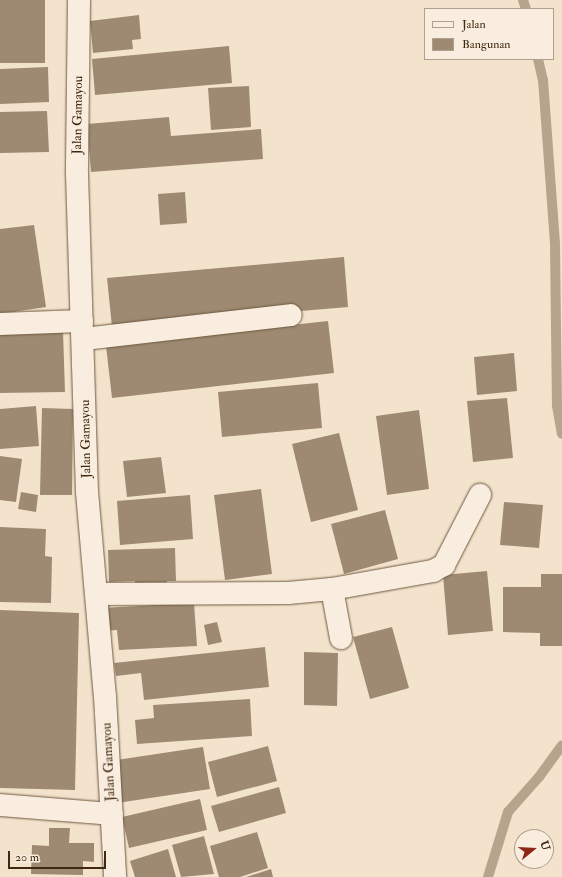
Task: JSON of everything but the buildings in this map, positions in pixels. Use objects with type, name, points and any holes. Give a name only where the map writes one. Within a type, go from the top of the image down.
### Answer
[{"type":"street","name":"Jalan Gamayou","points":[[80,0],[77,174],[87,492],[97,594],[115,877]]},
{"type":"street","points":[[0,324],[83,330],[291,316]]},
{"type":"street","points":[[97,594],[281,594],[332,589],[421,574],[444,565],[480,495]]},
{"type":"street","points":[[332,589],[341,638]]},
{"type":"street","points":[[2,810],[112,814]]},
{"type":"waterway","points":[[523,0],[526,8]]},
{"type":"waterway","points":[[538,60],[543,80],[555,244],[557,406],[562,434]]},
{"type":"waterway","points":[[488,877],[508,812],[539,777],[562,745]]}]
